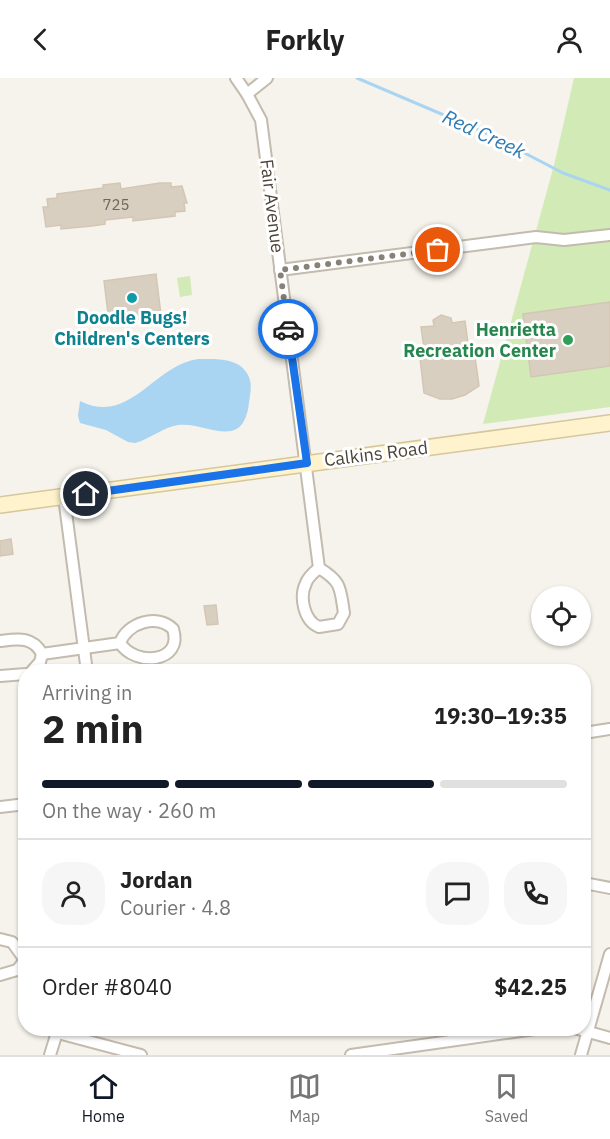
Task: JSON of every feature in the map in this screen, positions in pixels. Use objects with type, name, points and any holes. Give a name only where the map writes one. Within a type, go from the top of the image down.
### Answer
[{"type":"main road","name":"Calkins Road","points":[[0,505],[610,423]]},
{"type":"street","name":"Fair Avenue","points":[[236,78],[261,120],[319,568]]},
{"type":"street","points":[[247,94],[267,78]]},
{"type":"street","points":[[280,270],[536,237],[564,240],[610,235]]},
{"type":"street","points":[[63,497],[86,664]]},
{"type":"street","points":[[319,568],[336,578],[339,584],[344,613],[338,624],[319,627],[312,624],[306,613],[304,589],[306,581],[319,568]]},
{"type":"street","points":[[157,621],[164,622],[173,629],[176,642],[174,648],[164,656],[144,659],[131,655],[120,643],[124,633],[134,624],[157,621]]},
{"type":"street","points":[[0,641],[22,639],[39,647],[42,654],[39,664]]},
{"type":"street","points":[[42,654],[120,643]]},
{"type":"street","points":[[0,676],[18,675]]},
{"type":"street","points":[[591,732],[610,729]]},
{"type":"street","points":[[0,807],[18,805]]},
{"type":"street","points":[[591,884],[610,888]]},
{"type":"street","points":[[0,939],[12,942],[18,950]]},
{"type":"street","points":[[591,1007],[610,954]]},
{"type":"street","points":[[0,975],[18,969]]},
{"type":"street","points":[[591,1032],[610,1038]]},
{"type":"street","points":[[50,1055],[56,1036]]},
{"type":"street","points":[[75,1036],[141,1055]]},
{"type":"street","points":[[351,1055],[485,1036]]},
{"type":"street","points":[[580,1055],[582,1036]]},
{"type":"green space","points":[[574,78],[610,78],[610,407],[483,424],[554,165]]},
{"type":"green space","points":[[190,276],[192,295],[180,297],[177,278]]},
{"type":"water","points":[[198,359],[233,362],[244,369],[250,378],[249,403],[245,418],[239,427],[231,431],[222,431],[178,425],[135,443],[128,442],[106,430],[80,423],[78,416],[80,401],[98,407],[113,406],[127,401],[167,372]]},
{"type":"building","points":[[120,183],[121,189],[160,183],[171,183],[171,187],[182,186],[187,203],[184,203],[185,211],[175,212],[175,216],[133,221],[133,217],[105,220],[105,224],[92,226],[61,229],[61,225],[46,227],[43,207],[48,207],[47,199],[57,198],[57,194],[103,188],[103,185]]},
{"type":"building","name":"Doodle Bugs! Children's Centers","points":[[156,274],[161,315],[128,322],[127,319],[109,322],[104,281]]},
{"type":"building","name":"Henrietta Recreation Center","points":[[610,302],[610,366],[531,377],[523,314]]},
{"type":"building","points":[[441,315],[451,318],[452,323],[465,321],[468,343],[473,342],[479,386],[465,395],[452,399],[440,399],[424,393],[419,349],[424,348],[421,327],[434,326],[433,320]]},
{"type":"building","points":[[11,539],[13,554],[0,556],[0,541]]},
{"type":"building","points":[[216,605],[218,624],[207,625],[204,606]]},
{"type":"waterway","name":"Red Creek","points":[[357,78],[486,133],[563,173],[610,190]]},
{"type":"way so far","points":[[288,329],[280,270],[438,250]]},
{"type":"place","name":"Doodle Bugs! Children's Centers","points":[[132,298]]},
{"type":"place","name":"Henrietta Recreation Center","points":[[568,340]]},
{"type":"route","points":[[86,494],[307,463],[288,329]]}]
